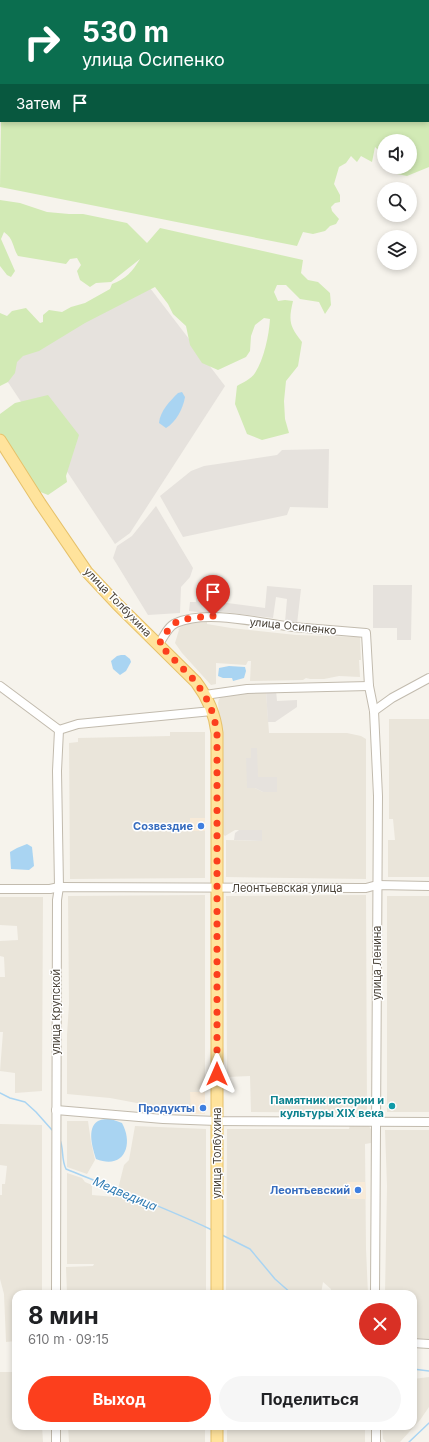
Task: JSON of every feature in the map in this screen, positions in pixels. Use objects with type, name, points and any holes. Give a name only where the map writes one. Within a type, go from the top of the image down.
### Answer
[{"type":"main road","name":"улица Толбухина","points":[[0,440],[40,503],[87,572],[116,604],[159,644],[196,682],[205,695],[212,711],[217,733],[217,1290]]},
{"type":"main road","points":[[216,1430],[216,1442]]},
{"type":"street","name":"улица Осипенко","points":[[159,644],[175,623],[195,617],[213,616],[294,627],[366,633]]},
{"type":"street","name":"улица Ленина","points":[[366,633],[369,686],[374,711],[378,796],[375,1290]]},
{"type":"street","points":[[374,711],[392,698],[429,678]]},
{"type":"street","points":[[0,686],[59,730],[78,724],[212,711]]},
{"type":"street","points":[[205,695],[246,688],[369,686]]},
{"type":"street","name":"улица Крупской","points":[[56,1290],[57,900],[59,887],[57,771],[59,730]]},
{"type":"street","name":"Леонтьевская улица","points":[[0,889],[50,889],[59,887],[366,888],[377,885],[429,886]]},
{"type":"street","points":[[56,1110],[163,1119],[217,1121],[429,1122]]},
{"type":"street","points":[[417,1343],[429,1344]]},
{"type":"street","points":[[56,1430],[56,1442]]},
{"type":"street","points":[[376,1430],[376,1442]]},
{"type":"shaded area","points":[[150,288],[225,386],[130,533],[115,544],[0,370],[0,362]]},
{"type":"shaded area","points":[[329,449],[328,508],[290,507],[287,515],[183,537],[160,496],[191,471],[204,466],[277,455],[282,450]]},
{"type":"shaded area","points":[[156,506],[193,568],[190,577],[181,587],[180,613],[148,615],[113,558],[117,546],[132,536]]},
{"type":"shaded area","points":[[373,585],[412,585],[411,640],[397,640],[397,628],[373,628]]},
{"type":"shaded area","points":[[267,586],[301,589],[297,624],[285,622],[287,599],[276,597],[273,618],[216,611],[215,614],[189,611],[190,602],[196,602],[196,595],[205,595],[205,600],[265,608]]},
{"type":"shaded area","points":[[197,620],[207,621],[207,624],[231,628],[296,635],[360,637],[360,677],[339,676],[324,679],[306,678],[303,680],[250,681],[251,661],[248,661],[246,665],[216,663],[216,684],[211,685],[175,643],[178,629],[187,623],[196,622]]},
{"type":"shaded area","points":[[276,690],[277,701],[297,700],[297,707],[275,722],[268,722],[266,691]]},
{"type":"shaded area","points":[[266,691],[269,733],[347,733],[361,736],[366,739],[366,879],[226,877],[226,840],[262,841],[262,830],[235,830],[225,836],[222,833],[221,733],[218,703],[219,699],[223,696]],"holes":[[[246,758],[252,758],[263,792],[255,788]]]},
{"type":"shaded area","points":[[389,719],[429,719],[429,877],[388,877],[388,840],[395,840],[393,819],[389,819]]},
{"type":"shaded area","points":[[170,732],[205,732],[205,878],[70,879],[69,743],[78,742],[78,738],[170,736]]},
{"type":"shaded area","points":[[251,748],[257,748],[258,777],[277,777],[277,792],[263,792],[255,788],[247,788],[246,758],[251,758]]},
{"type":"shaded area","points":[[190,818],[205,818],[205,831],[190,831]]},
{"type":"shaded area","points":[[239,830],[262,830],[262,841],[234,840],[235,833]]},
{"type":"shaded area","points":[[205,895],[205,1114],[173,1113],[169,1109],[110,1098],[67,1094],[67,1035],[69,1004],[68,896]]},
{"type":"shaded area","points":[[366,895],[367,1113],[251,1112],[250,1076],[227,1077],[226,896]]},
{"type":"shaded area","points":[[387,896],[429,896],[429,1112],[387,1112]]},
{"type":"shaded area","points":[[0,897],[43,897],[42,1091],[15,1093],[15,1073],[0,1071],[3,1032],[0,1032],[0,977],[5,977],[4,957],[0,956],[0,941],[18,940],[17,926],[0,925]]},
{"type":"shaded area","points":[[190,1092],[205,1092],[205,1114],[191,1114]]},
{"type":"shaded area","points":[[67,1121],[88,1121],[95,1160],[87,1174],[67,1167]]},
{"type":"shaded area","points":[[0,1124],[42,1125],[42,1290],[12,1290],[12,1341],[6,1342],[4,1294],[0,1279],[0,1195],[2,1195],[2,1184],[5,1184],[7,1166],[0,1165]]},
{"type":"shaded area","points":[[350,1125],[368,1125],[371,1129],[371,1143],[365,1144],[368,1290],[331,1290],[323,1282],[322,1290],[226,1290],[227,1129],[349,1129]]},
{"type":"shaded area","points":[[135,1126],[206,1129],[206,1290],[67,1290],[66,1267],[93,1266],[94,1264],[67,1264],[67,1173],[82,1178],[85,1182],[92,1185],[92,1195],[116,1197],[124,1165],[129,1160]]},
{"type":"shaded area","points":[[385,1130],[429,1130],[429,1339],[417,1338],[417,1290],[385,1290],[387,1186]]},
{"type":"shaded area","points":[[347,1182],[365,1182],[366,1199],[347,1199]]},
{"type":"shaded area","points":[[0,1372],[12,1372],[12,1430],[42,1430],[43,1442],[0,1442]]},
{"type":"shaded area","points":[[429,1377],[429,1407],[417,1423],[417,1378]]},
{"type":"shaded area","points":[[68,1430],[205,1430],[205,1442],[69,1442]]},
{"type":"shaded area","points":[[227,1430],[365,1430],[365,1442],[227,1442]]},
{"type":"shaded area","points":[[382,1430],[411,1430],[400,1442],[386,1442],[383,1439]]},
{"type":"green space","points":[[1,122],[429,122],[429,167],[417,172],[417,134],[377,134],[377,149],[375,147],[372,162],[361,156],[357,162],[351,156],[346,163],[339,167],[334,184],[340,195],[340,202],[335,203],[331,207],[332,211],[339,219],[336,224],[330,226],[325,231],[313,234],[303,232],[297,246],[0,187]]},
{"type":"green space","points":[[397,174],[412,174],[407,176]]},
{"type":"green space","points":[[0,200],[20,203],[47,212],[83,214],[127,223],[147,243],[160,228],[303,260],[301,273],[308,280],[318,282],[330,293],[331,305],[325,314],[319,302],[300,299],[286,285],[277,285],[274,292],[278,301],[293,301],[290,319],[295,332],[302,342],[298,366],[286,381],[284,401],[285,419],[289,433],[262,440],[247,434],[235,404],[237,386],[246,381],[255,373],[261,361],[267,339],[270,319],[264,318],[255,325],[251,336],[250,351],[246,357],[218,370],[202,363],[190,345],[186,326],[173,314],[168,304],[155,287],[85,323],[39,351],[23,356],[17,362],[15,373],[8,382],[0,386],[0,313],[7,316],[12,311],[26,308],[40,323],[43,322],[43,315],[49,310],[62,312],[71,307],[85,303],[110,289],[112,284],[121,280],[134,268],[140,259],[111,282],[96,283],[90,287],[80,280],[77,271],[81,265],[77,258],[70,259],[66,264],[18,256],[11,240],[4,232],[1,239],[15,271],[11,277],[7,275],[0,266]]},
{"type":"green space","points":[[48,395],[79,435],[66,476],[67,482],[48,495],[38,491],[0,433],[0,414],[15,403]]},
{"type":"water","points":[[182,392],[185,397],[183,406],[176,419],[166,428],[159,423],[161,414],[172,399],[178,393]]},
{"type":"water","points":[[125,655],[131,662],[126,671],[120,675],[113,669],[111,661],[117,656]]},
{"type":"water","points":[[229,666],[245,667],[246,671],[244,678],[233,681],[232,678],[223,678],[218,676],[219,668]]},
{"type":"water","points":[[27,844],[32,847],[34,866],[29,870],[11,869],[10,852]]},
{"type":"water","points":[[103,1119],[111,1119],[122,1123],[127,1139],[124,1153],[120,1158],[114,1161],[106,1162],[96,1159],[91,1133],[94,1124],[98,1121]]},
{"type":"waterway","name":"Медведица","points":[[0,1093],[10,1098],[25,1102],[52,1130]]},
{"type":"waterway","name":"Медведица","points":[[60,1140],[66,1169],[158,1206],[212,1230]]},
{"type":"waterway","name":"Медведица","points":[[222,1235],[250,1249],[275,1279],[287,1290]]},
{"type":"waterway","name":"Медведица","points":[[417,1370],[429,1371]]},
{"type":"waterway","points":[[409,1442],[429,1423]]},
{"type":"place","name":"Созвездие","points":[[201,826]]},
{"type":"place","name":"Памятник истории и культуры XIX века","points":[[392,1106]]},
{"type":"place","name":"Продукты","points":[[203,1108]]},
{"type":"place","name":"Леонтьевский","points":[[358,1190]]},
{"type":"route","points":[[213,616],[195,617],[175,623],[159,644],[201,688],[214,717],[217,733],[217,1074]]}]
